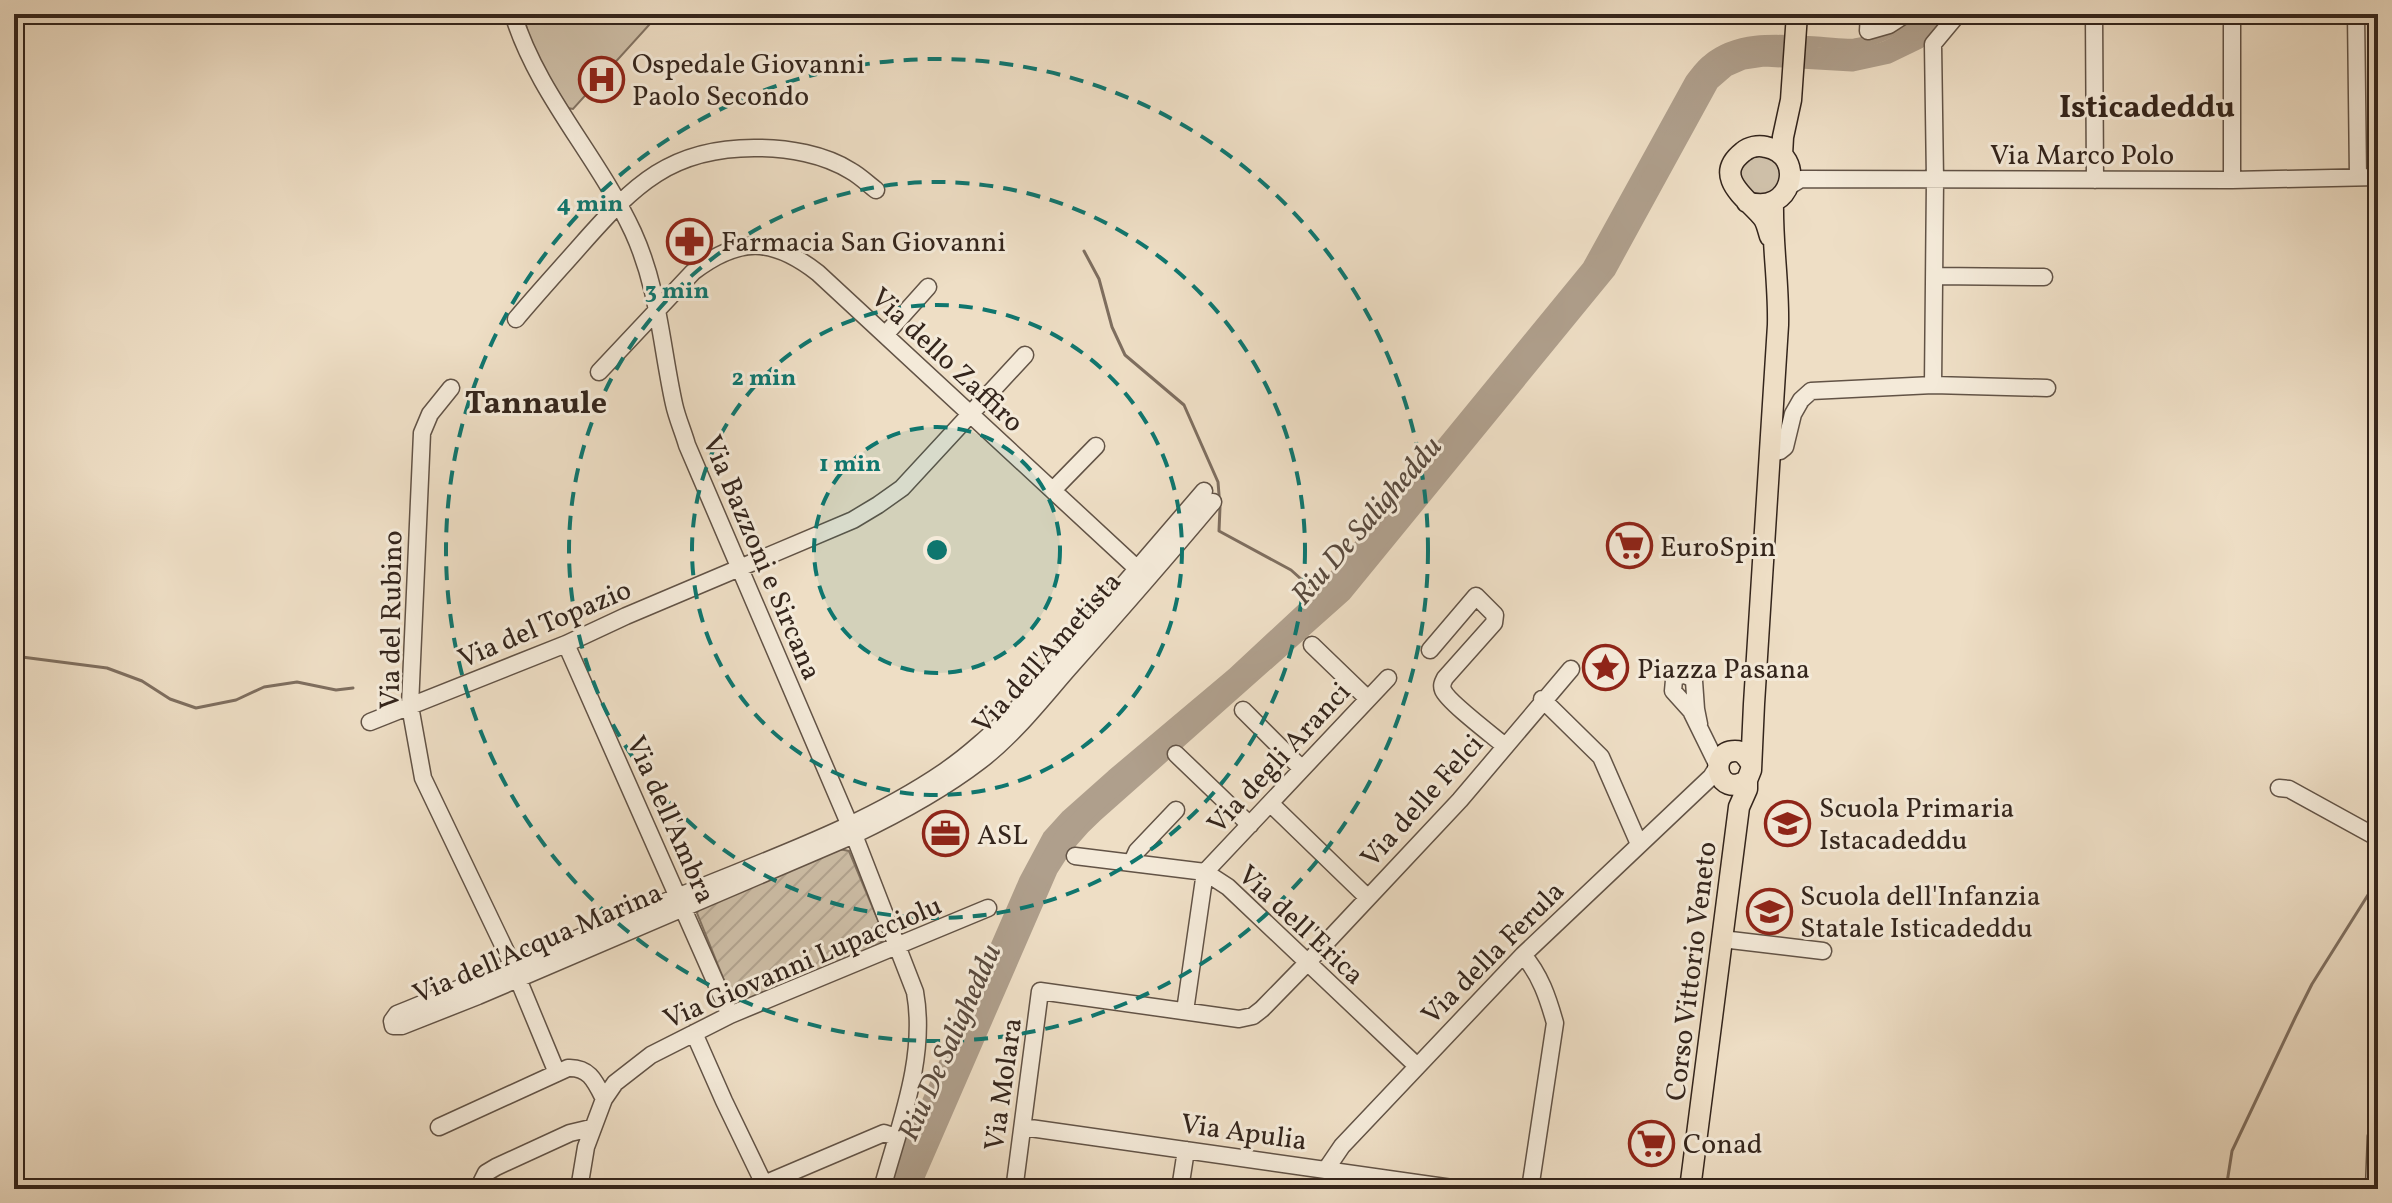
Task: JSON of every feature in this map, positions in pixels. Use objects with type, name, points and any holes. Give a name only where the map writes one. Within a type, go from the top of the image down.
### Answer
[{"type":"main road","points":[[1785,160],[1769,147],[1751,148],[1742,153],[1732,170],[1734,188],[1747,202],[1756,205],[1773,202],[1788,187],[1790,172],[1785,160],[1783,137],[1791,100],[1797,14]]},
{"type":"main road","points":[[1761,146],[1775,136],[1787,117]]},
{"type":"main road","name":"Corso Vittorio Veneto","points":[[1747,202],[1766,223],[1773,244]]},
{"type":"main road","name":"Corso Vittorio Veneto","points":[[1690,1189],[1739,807],[1730,770],[1754,704],[1779,306],[1773,244],[1773,202]]},
{"type":"street","name":"Via Bazzoni e Sircana","points":[[513,14],[538,75],[603,175],[646,264],[658,309],[675,406],[687,445],[899,945],[919,1013]]},
{"type":"street","points":[[1868,22],[1889,25],[1906,14]]},
{"type":"street","points":[[1933,385],[1933,44],[1958,14]]},
{"type":"street","points":[[2094,14],[2095,176]]},
{"type":"street","points":[[2232,14],[2232,176]]},
{"type":"street","points":[[2356,14],[2358,173]]},
{"type":"street","points":[[516,319],[618,203],[644,180],[690,157],[716,150],[745,148],[774,148],[803,153],[851,171],[876,190]]},
{"type":"street","name":"Via Marco Polo","points":[[1785,160],[1798,171],[1935,176]]},
{"type":"street","name":"Via Marco Polo","points":[[1788,187],[1801,179],[2232,176],[2358,173],[2378,168]]},
{"type":"street","name":"Via Marco Polo","points":[[2358,173],[2378,177]]},
{"type":"street","name":"Via dello Zaffiro","points":[[599,372],[693,272],[711,259],[726,251],[760,246],[781,249],[799,258],[885,335],[1143,574]]},
{"type":"street","points":[[1934,276],[2044,277]]},
{"type":"street","points":[[885,335],[928,287]]},
{"type":"street","name":"Via del Topazio","points":[[370,722],[566,644],[625,612],[739,569],[853,520],[902,488],[1025,355]]},
{"type":"street","points":[[1771,453],[1785,447],[1793,414],[1811,391],[1933,385],[2047,388]]},
{"type":"street","name":"Via del Rubino","points":[[451,388],[430,414],[422,433],[410,706],[423,778],[516,972],[557,1073]]},
{"type":"street","points":[[1053,490],[1096,446]]},
{"type":"street","name":"Via dell'Ametista","points":[[851,830],[946,770],[980,744],[1143,574],[1208,496]]},
{"type":"street","points":[[1430,650],[1476,596],[1495,615],[1494,623],[1445,678],[1442,687],[1443,692],[1505,746]]},
{"type":"street","name":"Via dell'Ambra","points":[[566,644],[730,1015]]},
{"type":"street","points":[[1312,645],[1368,699]]},
{"type":"street","name":"Via delle Felci","points":[[1040,991],[1239,1019],[1253,1016],[1460,800],[1542,699],[1571,669]]},
{"type":"street","name":"Via degli Aranci","points":[[1205,872],[1388,678]]},
{"type":"street","points":[[1687,696],[1707,742],[1716,749],[1730,770]]},
{"type":"street","points":[[1542,699],[1601,757],[1639,844]]},
{"type":"street","points":[[1243,710],[1302,769]]},
{"type":"street","points":[[1176,754],[1250,825]]},
{"type":"street","name":"Via della Ferula","points":[[1327,1168],[1342,1146],[1523,955],[1639,844],[1730,770]]},
{"type":"street","points":[[2279,788],[2289,789],[2378,838]]},
{"type":"street","points":[[1270,803],[1367,897]]},
{"type":"street","points":[[1132,862],[1137,851],[1176,810]]},
{"type":"street","name":"Via dell'Acqua Marina","points":[[516,972],[397,1014],[392,1021],[393,1026],[402,1026],[516,972],[805,846],[851,830]]},
{"type":"street","name":"Via dell'Erica","points":[[1075,856],[1205,872],[1228,887],[1417,1066]]},
{"type":"street","points":[[1185,1011],[1205,872]]},
{"type":"street","name":"Via Giovanni Lupacciolu","points":[[579,1189],[591,1128],[615,1083],[634,1066],[730,1015],[988,908]]},
{"type":"street","points":[[1722,939],[1823,951]]},
{"type":"street","points":[[1523,955],[1534,967],[1555,1023],[1530,1189]]},
{"type":"street","points":[[870,956],[891,962],[919,1013],[919,1040],[911,1080],[882,1189]]},
{"type":"street","name":"Via Molara","points":[[1015,1183],[1040,991]]},
{"type":"street","points":[[694,1033],[764,1184],[884,1133],[896,1137]]},
{"type":"street","points":[[439,1127],[568,1068],[588,1072],[604,1099]]},
{"type":"street","name":"Via Apulia","points":[[1023,1127],[1327,1168],[1353,1181],[1459,1189]]},
{"type":"street","points":[[478,1189],[486,1173],[496,1167],[570,1133],[591,1128]]},
{"type":"street","points":[[2374,1189],[2377,1136]]},
{"type":"street","points":[[1180,1189],[1186,1150]]},
{"type":"shaded area","points":[[523,14],[659,14],[573,109],[568,108],[533,51]]},
{"type":"shaded area","points":[[1760,153],[1780,162],[1782,185],[1763,198],[1743,189],[1740,175],[1741,166]]},
{"type":"shaded area","points":[[839,849],[849,851],[885,937],[878,946],[738,1004],[732,1000],[697,913],[699,909]]},
{"type":"waterway","name":"Riu De Saligheddu","points":[[893,1189],[910,1141],[1025,879],[1048,836],[1112,775],[1232,674],[1335,575],[1588,266],[1691,79],[1701,67],[1720,52],[1746,43],[1775,40],[1845,44],[1863,42],[1887,34],[1916,14]]},
{"type":"waterway","name":"Riu De Saligheddu","points":[[903,1189],[907,1174],[1045,868],[1066,833],[1094,805],[1319,610],[1345,581],[1590,285],[1706,78],[1725,63],[1763,53],[1844,57],[1883,51],[1903,40],[1932,14]]},
{"type":"waterway","name":"Riu De Saligheddu","points":[[914,1189],[1052,871],[1067,848],[1097,816],[1345,596],[1610,272],[1713,84],[1728,71],[1744,64],[1764,61],[1852,66],[1889,58],[1920,43],[1941,24]]},
{"type":"waterway","points":[[1084,251],[1099,279],[1112,327],[1125,355],[1184,405],[1218,482],[1219,531],[1291,570],[1310,587]]},
{"type":"waterway","name":"Riu De Saligheddu","points":[[1318,603],[1319,610]]},
{"type":"waterway","points":[[14,656],[107,668],[142,681],[170,699],[196,708],[236,700],[264,687],[297,682],[336,690],[353,688]]},
{"type":"waterway","points":[[2226,1189],[2232,1151],[2295,1018],[2312,984],[2378,879]]},
{"type":"place","name":"Ospedale Giovanni Paolo Secondo","points":[[601,79]]},
{"type":"place","name":"Farmacia San Giovanni","points":[[690,241]]},
{"type":"place","name":"EuroSpin","points":[[1629,546]]},
{"type":"place","name":"Piazza Pasana","points":[[1606,668]]},
{"type":"place","name":"Scuola Primaria Istacadeddu","points":[[1788,823]]},
{"type":"place","name":"ASL","points":[[946,834]]},
{"type":"place","name":"Scuola dell'Infanzia Statale Isticadeddu","points":[[1769,911]]},
{"type":"place","name":"Conad","points":[[1652,1143]]},
{"type":"district","name":"Isticadeddu","points":[[2147,106]]},
{"type":"district","name":"Tannaule","points":[[536,402]]}]
